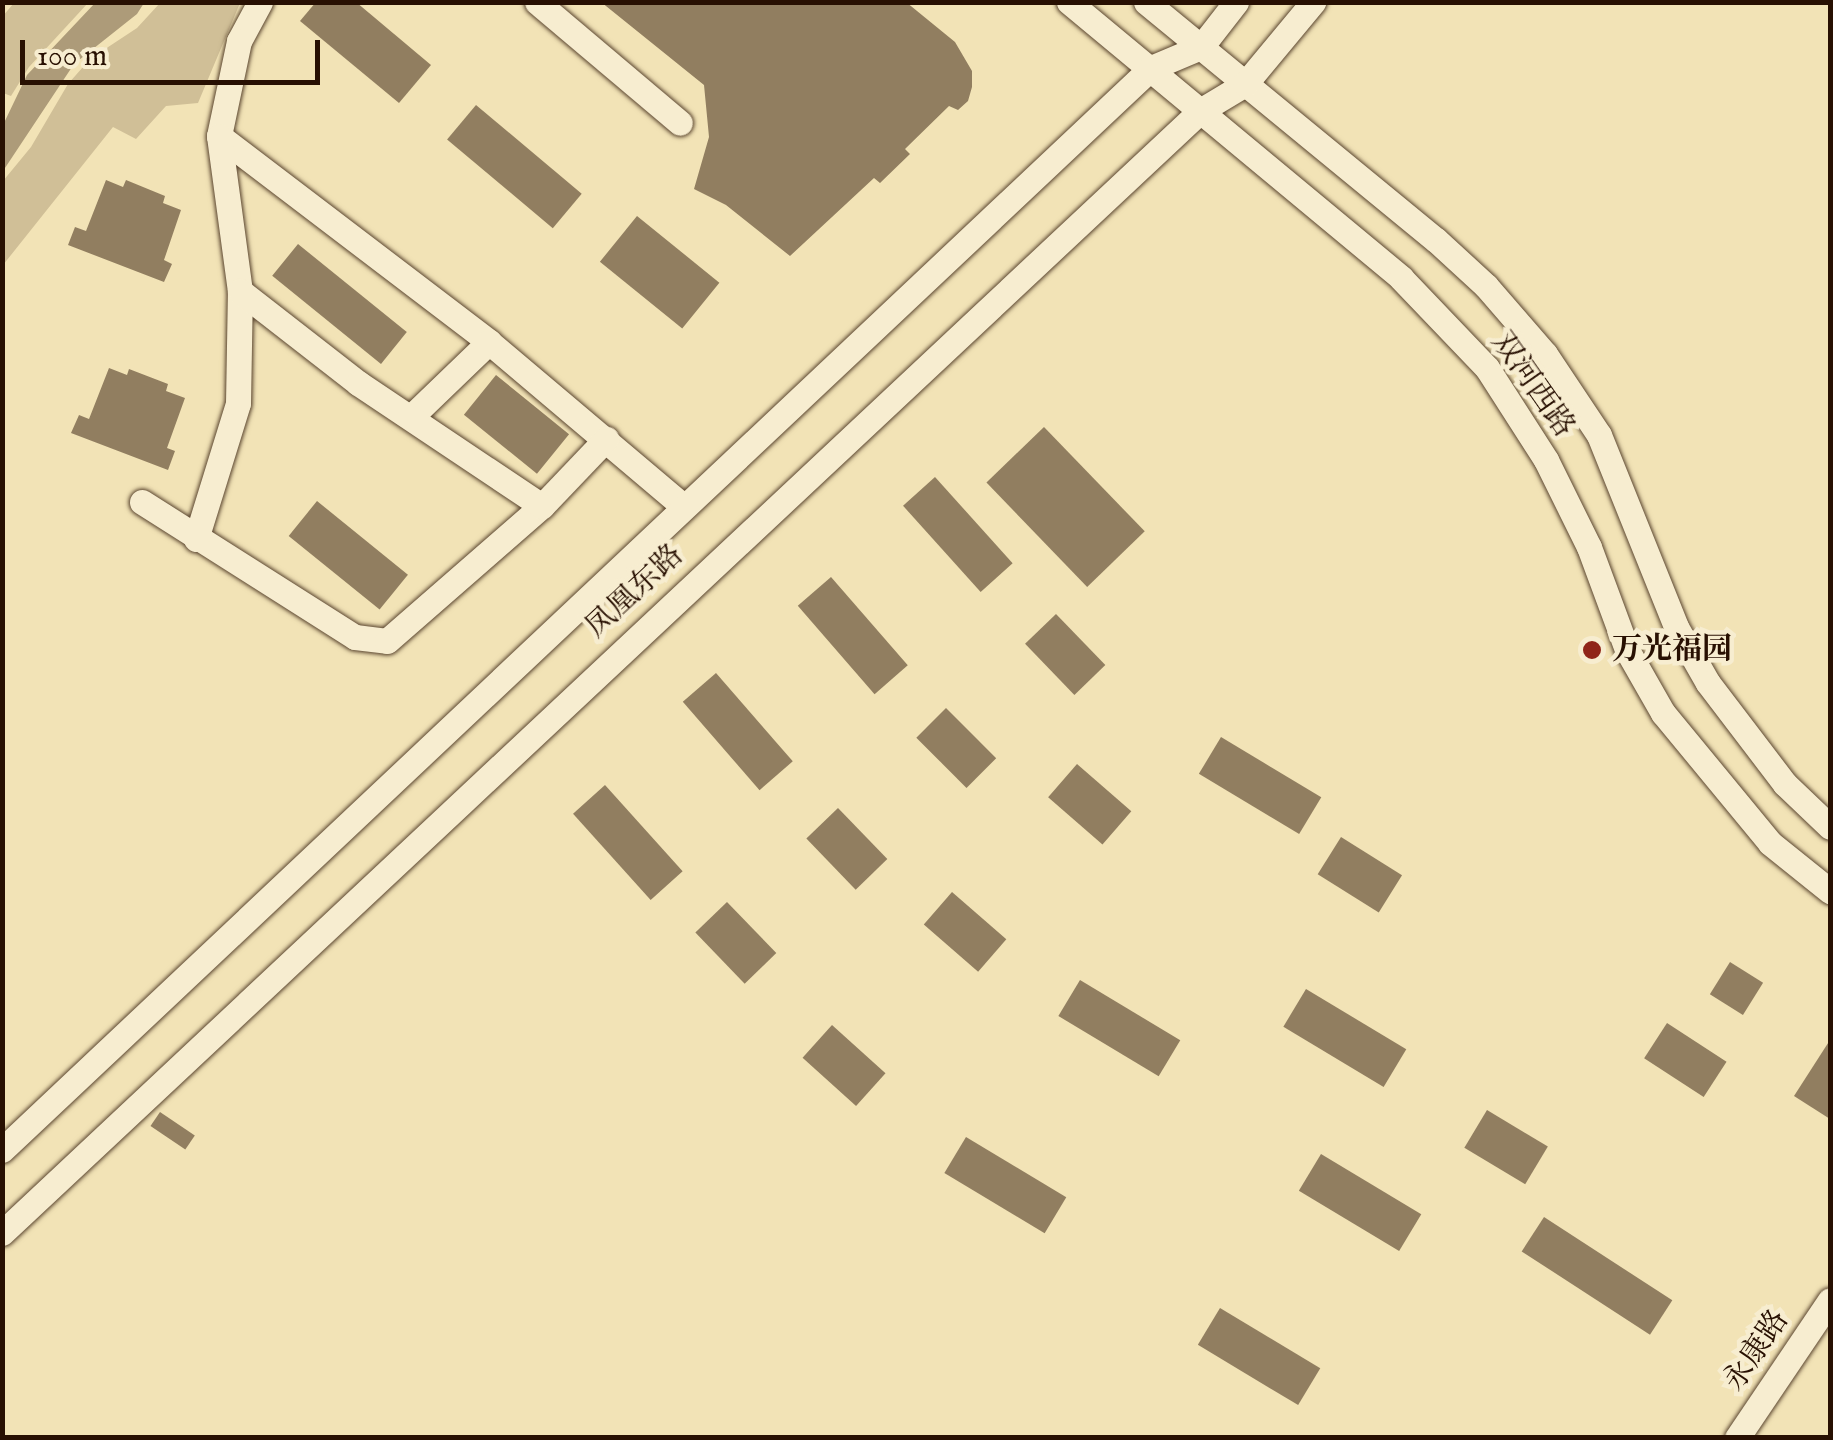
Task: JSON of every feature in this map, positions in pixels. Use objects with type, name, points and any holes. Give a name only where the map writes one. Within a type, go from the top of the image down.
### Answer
[{"type":"street","points":[[196,539],[238,403],[240,291],[218,136],[239,41],[260,2]]},
{"type":"street","points":[[537,2],[680,123]]},
{"type":"street","name":"双河西路","points":[[1070,2],[1400,278],[1487,368],[1546,460],[1589,548],[1626,650],[1663,713],[1770,844],[1830,892]]},
{"type":"street","name":"双河西路","points":[[1146,2],[1436,240],[1486,286],[1545,354],[1599,435],[1676,628],[1708,683],[1784,784],[1830,827]]},
{"type":"street","name":"凤凰东路","points":[[2,1150],[1151,68],[1200,47],[1236,2]]},
{"type":"street","name":"凤凰东路","points":[[2,1233],[1200,111],[1246,84],[1313,2]]},
{"type":"street","points":[[218,136],[489,342],[684,506]]},
{"type":"street","points":[[240,291],[298,332],[358,383],[542,506]]},
{"type":"street","points":[[412,416],[489,342]]},
{"type":"street","points":[[142,502],[355,637],[387,641],[542,506],[606,439]]},
{"type":"street","name":"永康路","points":[[1736,1438],[1830,1300]]},
{"type":"shaded area","points":[[14,3],[88,3],[29,67],[11,96],[3,93],[2,17]]},
{"type":"shaded area","points":[[95,3],[144,3],[137,14],[74,64],[3,171],[3,125],[27,75]]},
{"type":"shaded area","points":[[160,3],[240,3],[198,103],[166,106],[136,139],[113,127],[3,265],[3,181],[31,147],[68,84],[90,59],[137,28]]},
{"type":"building","points":[[316,2],[356,2],[431,65],[399,103],[300,21]]},
{"type":"building","points":[[601,2],[906,2],[955,42],[972,71],[972,87],[968,101],[958,110],[949,106],[905,149],[910,154],[880,183],[874,178],[790,256],[726,205],[694,189],[709,137],[704,85]]},
{"type":"building","points":[[476,105],[582,194],[553,228],[447,139]]},
{"type":"building","points":[[106,180],[123,187],[126,180],[165,196],[163,203],[181,210],[164,260],[172,264],[164,282],[68,245],[75,227],[86,231]]},
{"type":"building","points":[[637,216],[719,283],[682,329],[600,262]]},
{"type":"building","points":[[298,244],[407,332],[381,364],[272,276]]},
{"type":"building","points":[[109,368],[127,375],[129,369],[168,384],[166,391],[185,398],[167,448],[175,451],[168,470],[71,433],[79,415],[89,419]]},
{"type":"building","points":[[496,375],[569,434],[537,474],[464,415]]},
{"type":"building","points":[[1044,427],[1145,531],[1087,587],[986,483]]},
{"type":"building","points":[[935,477],[1013,563],[981,592],[903,506]]},
{"type":"building","points":[[317,501],[408,575],[380,610],[289,536]]},
{"type":"building","points":[[831,577],[908,665],[875,694],[798,606]]},
{"type":"building","points":[[1056,614],[1105,665],[1074,695],[1025,644]]},
{"type":"building","points":[[716,673],[793,761],[760,790],[683,702]]},
{"type":"building","points":[[946,708],[996,758],[967,788],[916,738]]},
{"type":"building","points":[[1221,737],[1321,797],[1299,834],[1199,774]]},
{"type":"building","points":[[1077,764],[1131,811],[1102,844],[1048,797]]},
{"type":"building","points":[[605,785],[683,871],[651,900],[573,814]]},
{"type":"building","points":[[838,808],[887,859],[856,890],[806,839]]},
{"type":"building","points":[[1341,837],[1402,875],[1379,912],[1318,874]]},
{"type":"building","points":[[952,892],[1006,939],[978,972],[924,924]]},
{"type":"building","points":[[727,902],[776,953],[745,984],[695,933]]},
{"type":"building","points":[[1730,962],[1763,983],[1743,1015],[1710,994]]},
{"type":"building","points":[[1080,980],[1180,1040],[1159,1076],[1058,1016]]},
{"type":"building","points":[[1306,989],[1406,1049],[1384,1087],[1283,1027]]},
{"type":"building","points":[[1667,1023],[1727,1062],[1704,1097],[1644,1058]]},
{"type":"building","points":[[832,1025],[886,1073],[856,1106],[803,1058]]},
{"type":"building","points":[[1830,1040],[1830,1119],[1794,1096]]},
{"type":"building","points":[[1487,1110],[1548,1147],[1525,1184],[1464,1148]]},
{"type":"building","points":[[160,1112],[195,1135],[185,1150],[150,1126]]},
{"type":"building","points":[[966,1137],[1066,1197],[1045,1233],[944,1173]]},
{"type":"building","points":[[1321,1154],[1421,1214],[1399,1251],[1299,1191]]},
{"type":"building","points":[[1544,1217],[1672,1300],[1650,1335],[1522,1251]]},
{"type":"building","points":[[1220,1308],[1320,1368],[1298,1405],[1198,1345]]},
{"type":"place","name":"万光福园","points":[[1592,650]]}]
